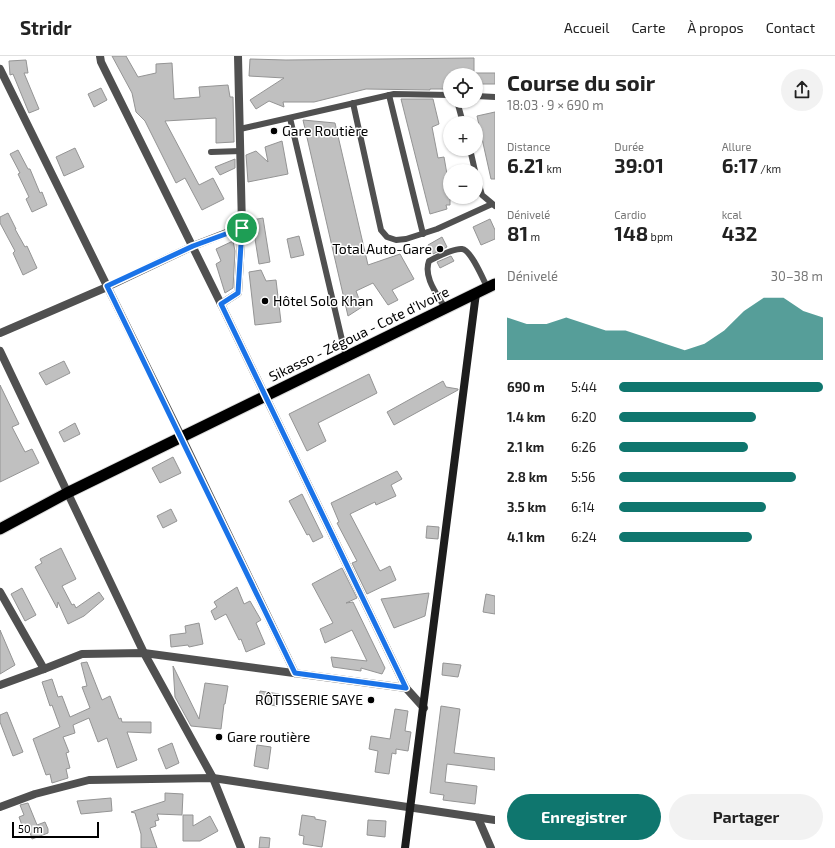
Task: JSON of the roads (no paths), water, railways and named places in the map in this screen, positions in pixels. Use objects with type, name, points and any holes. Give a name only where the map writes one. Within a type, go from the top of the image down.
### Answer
[{"type":"highway","name":"Sikasso - Zégoua - Cote d'Ivoire","points":[[0,529],[68,493],[491,286]]},
{"type":"main road","points":[[405,848],[476,293]]},
{"type":"street","points":[[100,56],[101,62],[193,246],[406,688],[424,708]]},
{"type":"street","points":[[221,304],[238,293],[242,228],[238,56]]},
{"type":"street","points":[[0,69],[182,438],[295,673]]},
{"type":"street","points":[[0,333],[193,246],[242,228]]},
{"type":"street","points":[[0,351],[144,652],[213,778],[241,848]]},
{"type":"street","points":[[0,592],[44,669]]},
{"type":"street","points":[[0,685],[82,654],[144,652],[406,688]]},
{"type":"street","points":[[0,807],[35,794],[89,780],[213,778],[495,820]]},
{"type":"street","points":[[478,818],[491,848]]},
{"type":"lane","points":[[240,129],[389,95],[443,95]]},
{"type":"lane","points":[[389,95],[423,234]]},
{"type":"lane","points":[[483,96],[495,97]]},
{"type":"lane","points":[[353,103],[381,230],[387,237],[396,240],[423,234],[493,205],[483,197]]},
{"type":"lane","points":[[290,118],[346,357]]},
{"type":"lane","points":[[211,152],[241,151]]},
{"type":"lane","points":[[445,308],[427,275],[429,261],[456,250],[463,249],[469,252],[491,286]]},
{"type":"place","name":"Gare Routière","points":[[274,131]]},
{"type":"place","name":"Total Auto-Gare","points":[[440,249]]},
{"type":"place","name":"Hôtel Solo Khan","points":[[265,301]]},
{"type":"place","name":"RÔTISSERIE SAYE","points":[[371,700]]},
{"type":"place","name":"Gare routière","points":[[219,737]]}]
